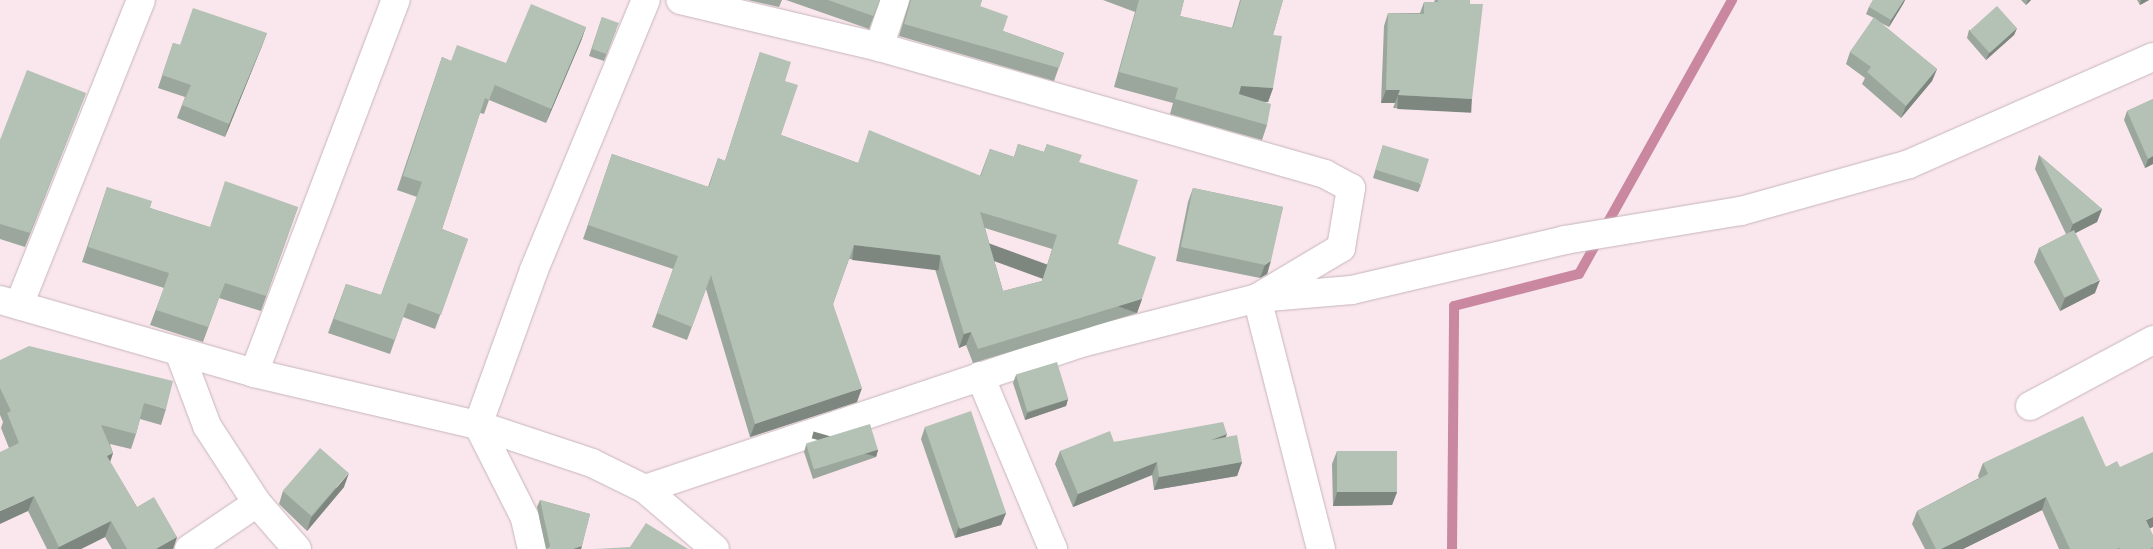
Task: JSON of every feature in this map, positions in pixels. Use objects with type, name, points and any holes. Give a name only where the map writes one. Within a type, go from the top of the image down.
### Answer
[{"type":"street","points":[[141,0],[9,303],[180,354],[478,425],[592,463],[645,489],[715,549]]},
{"type":"street","points":[[254,373],[396,0]]},
{"type":"street","points":[[532,549],[525,518],[478,425],[534,270],[646,0]]},
{"type":"street","points":[[680,0],[879,47],[1325,174],[1351,188],[1341,248],[1258,298]]},
{"type":"street","points":[[879,47],[895,0]]},
{"type":"street","points":[[645,489],[1085,342],[1258,298],[1352,290],[1565,240],[1741,211],[1909,164],[2153,57]]},
{"type":"street","points":[[1258,298],[1320,549]]},
{"type":"street","points":[[2030,406],[2153,340]]},
{"type":"street","points":[[180,354],[207,426],[257,503],[297,549]]},
{"type":"street","points":[[980,376],[1053,549]]},
{"type":"street","points":[[189,549],[257,503]]},
{"type":"building","points":[[828,0],[880,0],[873,16]]},
{"type":"building","points":[[911,0],[982,0],[980,6],[1008,16],[1003,31],[1064,53],[1059,68],[904,24]]},
{"type":"building","points":[[1139,0],[1184,0],[1180,16],[1233,28],[1241,0],[1283,0],[1273,35],[1282,36],[1273,88],[1241,86],[1239,94],[1271,104],[1267,125],[1175,99],[1178,88],[1119,72]]},
{"type":"building","points":[[1438,0],[1470,0],[1470,4],[1483,4],[1472,99],[1398,95],[1400,90],[1386,90],[1388,13],[1424,14],[1424,2],[1438,2]]},
{"type":"building","points":[[1873,0],[1904,0],[1891,20],[1869,7]]},
{"type":"building","points":[[531,4],[586,27],[551,109],[495,85],[489,100],[485,98],[442,229],[468,239],[441,315],[408,303],[395,340],[334,319],[346,284],[381,295],[422,182],[403,176],[442,57],[451,61],[457,45],[506,63]]},
{"type":"building","points":[[1997,6],[2017,28],[1990,53],[1970,31]]},
{"type":"building","points":[[193,8],[267,33],[229,124],[182,105],[191,85],[162,75],[173,43],[180,45]]},
{"type":"building","points":[[602,17],[619,23],[606,54],[592,49]]},
{"type":"building","points":[[1874,17],[1937,69],[1906,106],[1867,72],[1871,67],[1850,52]]},
{"type":"building","points":[[760,52],[791,62],[785,81],[798,85],[781,135],[858,163],[869,130],[981,176],[990,149],[1014,157],[1018,144],[1044,152],[1047,144],[1082,155],[1079,162],[1138,180],[1118,244],[1156,257],[1142,299],[978,349],[971,332],[964,334],[940,255],[854,245],[833,304],[862,388],[755,424],[711,275],[692,327],[657,313],[678,256],[588,225],[612,154],[709,187],[718,158],[725,161]],"holes":[[[980,212],[1057,235],[1042,281],[1003,291]]]},
{"type":"building","points":[[27,70],[86,93],[30,233],[0,224],[0,140]]},
{"type":"building","points":[[2153,99],[2153,156],[2148,159],[2127,111]]},
{"type":"building","points":[[1383,145],[1429,159],[1421,184],[1375,170]]},
{"type":"building","points":[[2039,155],[2102,209],[2073,224]]},
{"type":"building","points":[[225,181],[298,207],[266,296],[225,283],[208,327],[156,310],[169,273],[88,247],[107,187],[152,201],[150,208],[210,227]]},
{"type":"building","points":[[1193,188],[1283,207],[1271,261],[1265,265],[1181,247]]},
{"type":"building","points":[[2074,230],[2099,280],[2065,298],[2039,248]]},
{"type":"building","points":[[29,346],[173,381],[166,409],[144,403],[136,434],[101,425],[113,453],[107,456],[137,507],[154,497],[177,537],[156,549],[127,549],[111,521],[59,547],[34,496],[0,511],[0,452],[19,443],[7,413],[11,411],[0,388],[0,360]]},
{"type":"building","points":[[1057,362],[1068,399],[1027,412],[1016,375]]},
{"type":"building","points":[[971,411],[1006,513],[960,529],[925,427]]},
{"type":"building","points":[[2083,416],[2106,467],[2117,461],[2120,467],[2153,452],[2153,517],[2146,520],[2153,535],[2153,547],[2150,549],[2070,549],[2046,497],[1941,549],[1936,549],[1917,511],[1988,474],[1983,463]]},
{"type":"building","points":[[1223,422],[1227,434],[1211,440],[1237,435],[1242,462],[1159,477],[1157,462],[1078,494],[1060,451],[1110,431],[1114,442]]},
{"type":"building","points":[[870,424],[878,450],[814,469],[806,444]]},
{"type":"building","points":[[320,448],[349,473],[311,516],[283,491]]},
{"type":"building","points":[[1337,451],[1397,451],[1397,492],[1337,492]]},
{"type":"building","points":[[540,500],[590,514],[582,546],[573,549],[547,549],[550,546]]},
{"type":"building","points":[[646,523],[688,549],[595,549],[630,547]]},
{"type":"waterway","points":[[1452,549],[1454,306],[1579,274],[1732,0]]}]
